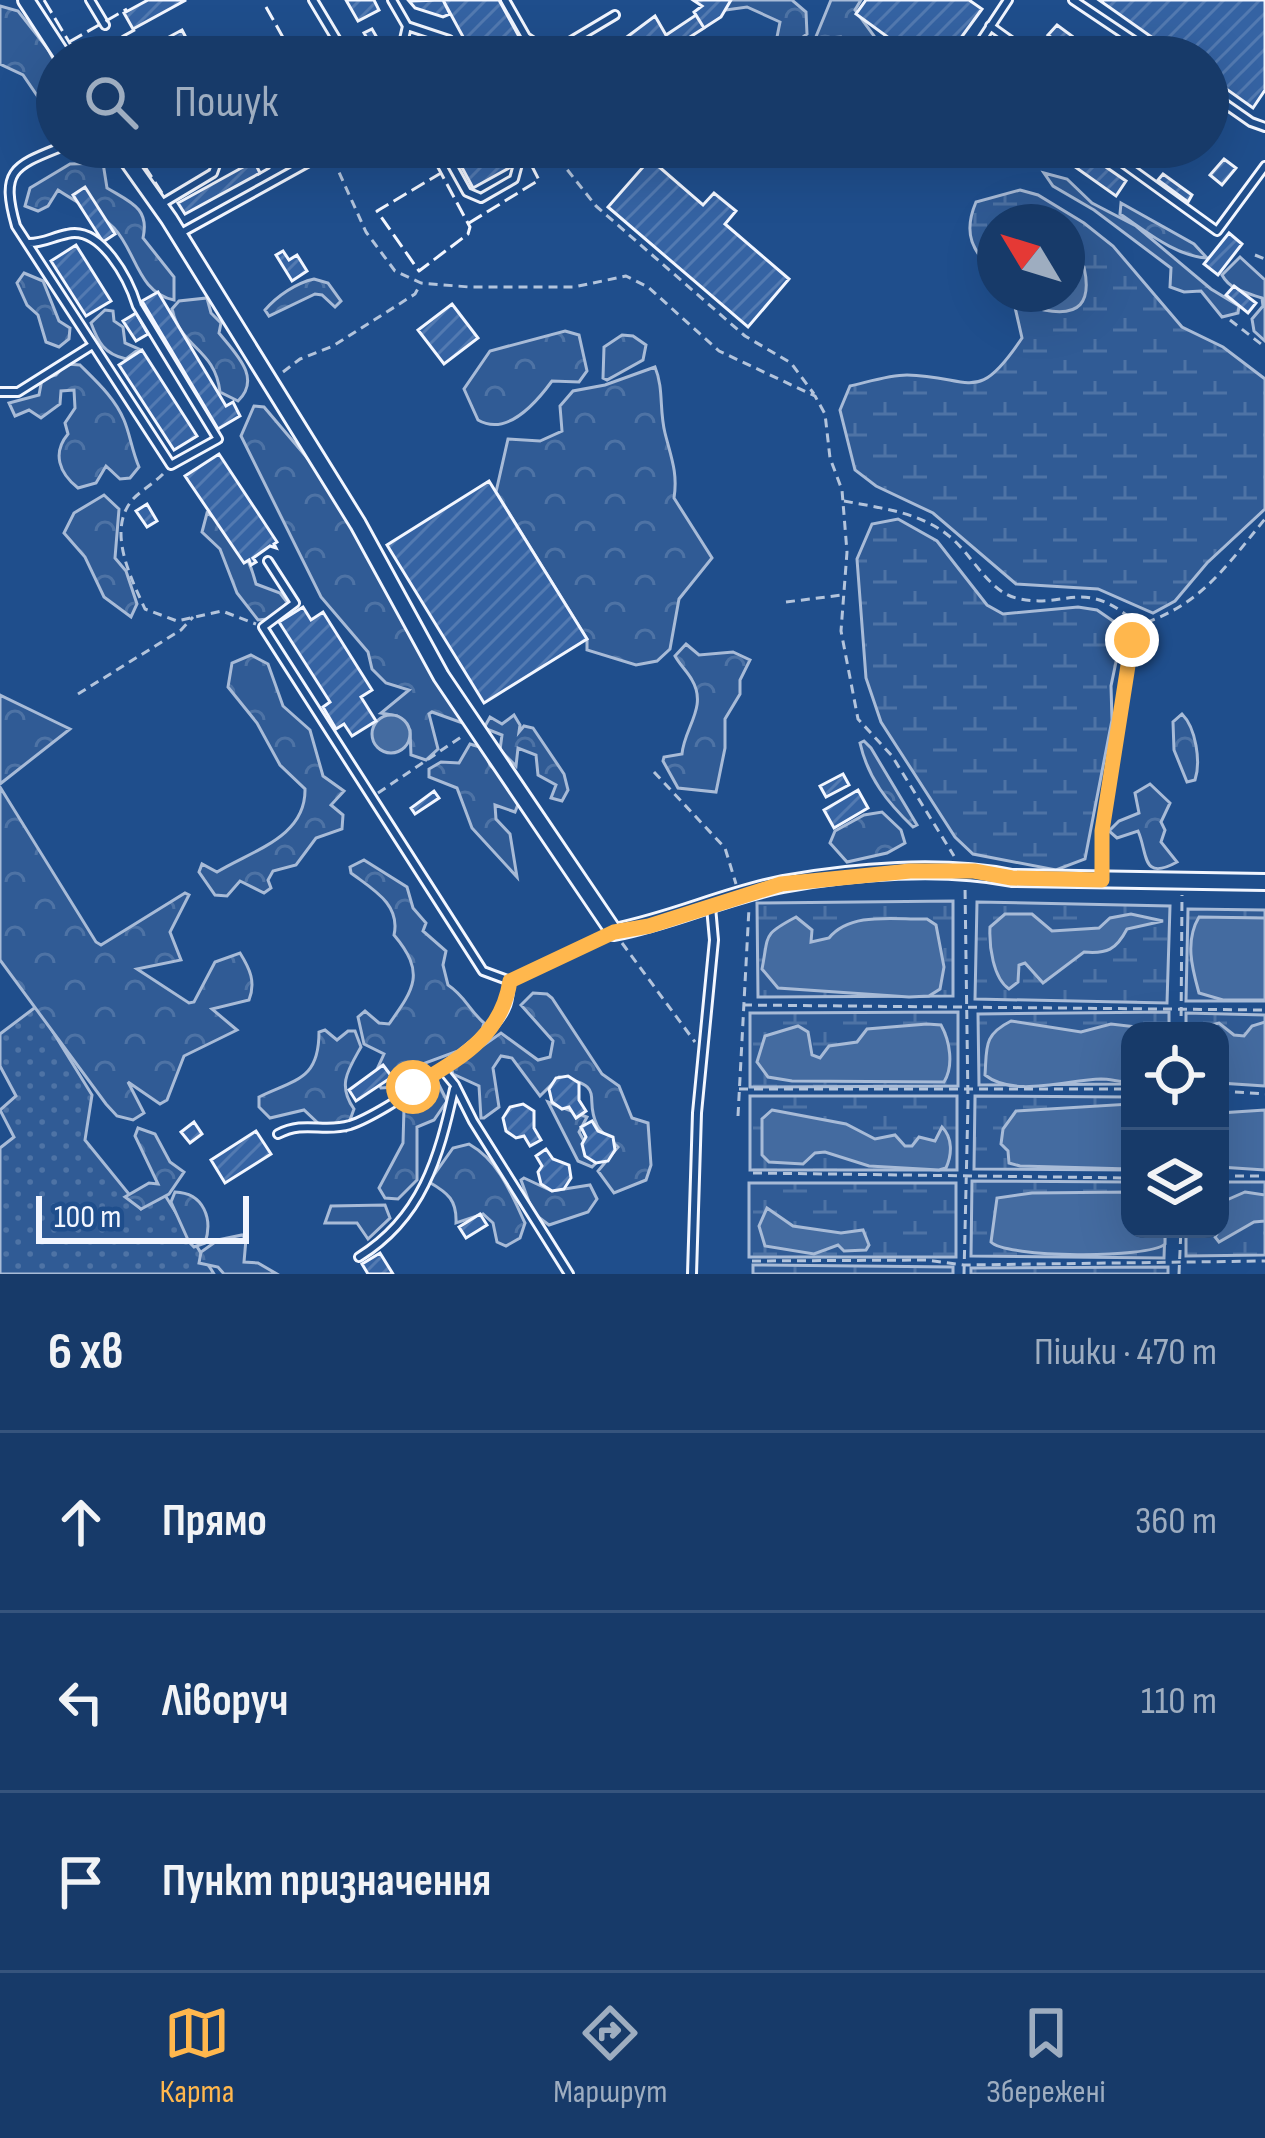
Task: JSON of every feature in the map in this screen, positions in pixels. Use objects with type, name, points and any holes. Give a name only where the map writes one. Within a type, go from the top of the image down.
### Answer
[{"type":"street","points":[[26,0],[49,36]]},
{"type":"street","points":[[133,168],[358,524],[441,676],[614,932],[781,884],[910,871],[965,871],[1012,878],[1265,882]]},
{"type":"lane","points":[[91,0],[105,25]]},
{"type":"lane","points":[[313,0],[334,36]]},
{"type":"lane","points":[[392,0],[406,26],[404,36]]},
{"type":"lane","points":[[505,0],[525,36]]},
{"type":"lane","points":[[984,36],[1008,0]]},
{"type":"lane","points":[[1073,0],[1127,36]]},
{"type":"lane","points":[[580,36],[615,15]]},
{"type":"lane","points":[[406,26],[437,36]]},
{"type":"lane","points":[[990,26],[1004,36]]},
{"type":"lane","points":[[1229,107],[1265,127]]},
{"type":"lane","points":[[29,243],[46,243],[70,232],[88,235],[131,286],[137,306],[218,439],[171,465],[92,345],[29,243],[3,199],[2,177],[36,157]]},
{"type":"lane","points":[[1130,168],[1217,231],[1265,166]]},
{"type":"lane","points":[[160,205],[215,168]]},
{"type":"lane","points":[[179,234],[295,168]]},
{"type":"lane","points":[[454,168],[467,192],[481,197],[514,179],[517,168]]},
{"type":"lane","points":[[0,392],[18,392],[92,345]]},
{"type":"lane","points":[[268,561],[295,603],[263,626],[483,970],[510,981],[614,932]]},
{"type":"lane","points":[[692,1274],[714,940],[711,906]]},
{"type":"lane","points":[[278,1134],[296,1125],[345,1127],[442,1069],[491,1029],[506,1008],[510,981]]},
{"type":"lane","points":[[442,1069],[568,1274]]},
{"type":"lane","points":[[359,1257],[400,1227],[416,1199],[436,1160],[455,1085]]},
{"type":"path","points":[[340,168],[366,232],[395,271],[421,283],[574,287],[626,276],[647,287],[719,351],[815,395]]},
{"type":"path","points":[[566,168],[596,206],[746,336],[791,363],[825,414],[830,458],[843,501],[847,552],[842,631],[858,719],[892,756],[965,871],[964,1274]]},
{"type":"path","points":[[1255,255],[1265,259]]},
{"type":"path","points":[[270,381],[415,294],[421,283]]},
{"type":"path","points":[[1230,320],[1265,347]]},
{"type":"path","points":[[171,465],[132,500],[121,528],[122,547],[145,609],[177,621],[221,611],[263,626]]},
{"type":"path","points":[[843,501],[905,513],[932,524],[1000,590],[1018,599],[1094,596],[1130,618],[1125,694],[1102,831],[1102,880]]},
{"type":"path","points":[[1130,627],[1164,617],[1195,599],[1265,519]]},
{"type":"path","points":[[786,602],[844,595]]},
{"type":"path","points":[[78,694],[181,630],[194,615]]},
{"type":"path","points":[[372,798],[478,726]]},
{"type":"path","points":[[654,772],[725,848],[744,896],[738,1116]]},
{"type":"path","points":[[1181,1022],[1182,881]]},
{"type":"path","points":[[614,932],[703,1053]]},
{"type":"path","points":[[743,1005],[1265,1010]]},
{"type":"path","points":[[739,1089],[1121,1089]]},
{"type":"path","points":[[1229,1092],[1265,1094]]},
{"type":"path","points":[[753,1173],[1121,1178]]},
{"type":"path","points":[[1229,1176],[1265,1176]]},
{"type":"path","points":[[1179,1274],[1180,1238]]},
{"type":"path","points":[[752,1261],[1265,1262]]},
{"type":"green space","points":[[728,0],[792,0],[806,12],[807,34],[777,36],[780,22],[747,7],[726,10]]},
{"type":"green space","points":[[831,0],[861,0],[855,10],[874,36],[816,36]]},
{"type":"green space","points":[[0,6],[18,11],[38,36],[36,94],[23,75],[0,64]]},
{"type":"green space","points":[[63,168],[104,168],[107,188],[141,213],[143,238],[174,277],[174,300],[153,289],[121,237],[94,212],[58,190],[48,206],[38,211],[25,206],[30,188]]},
{"type":"green space","points":[[1044,173],[1067,179],[1092,203],[1136,226],[1211,289],[1239,306],[1238,313],[1222,317],[1201,291],[1170,287],[1171,268],[1094,210],[1053,186]]},
{"type":"green space","points":[[1020,190],[1053,204],[977,204],[977,251],[970,233],[976,202]]},
{"type":"green space","points":[[1121,203],[1194,244],[1207,258],[1184,253],[1151,235],[1120,214]]},
{"type":"green space","points":[[1085,224],[1113,246],[1182,327],[1223,347],[1265,379],[1265,509],[1207,563],[1175,601],[1153,613],[1098,589],[1016,584],[933,513],[876,486],[855,470],[840,410],[850,386],[907,375],[972,383],[983,380],[1022,338],[1016,312],[1085,312]]},
{"type":"green space","points":[[1240,257],[1265,280],[1265,341],[1254,331],[1252,319],[1263,306],[1262,298],[1234,288],[1222,275]]},
{"type":"green space","points":[[24,273],[43,281],[59,321],[70,328],[69,339],[59,347],[46,342],[38,315],[27,305],[17,283]]},
{"type":"green space","points":[[314,279],[328,283],[341,301],[335,307],[315,294],[269,316],[265,310],[275,300]]},
{"type":"green space","points":[[207,298],[211,313],[221,323],[219,333],[247,375],[248,384],[238,401],[220,392],[212,366],[183,333],[172,309],[179,301]]},
{"type":"green space","points":[[105,310],[113,311],[114,321],[123,327],[125,343],[139,349],[126,359],[107,350],[91,323]]},
{"type":"green space","points":[[565,331],[579,335],[587,371],[579,382],[552,381],[510,421],[489,424],[478,420],[464,389],[490,351]]},
{"type":"green space","points":[[622,335],[646,345],[643,360],[607,380],[603,378],[604,347]]},
{"type":"green space","points":[[66,364],[80,365],[120,412],[139,467],[130,478],[120,479],[106,466],[96,483],[78,488],[66,476],[59,455],[68,434],[65,423],[75,408],[74,390],[61,391],[60,404],[41,418],[29,410],[15,416],[9,403],[39,395],[42,379],[56,375]]},
{"type":"green space","points":[[655,367],[674,498],[712,558],[679,599],[670,649],[657,661],[636,665],[587,650],[587,639],[496,492],[508,439],[540,441],[562,431],[560,406],[573,391]]},
{"type":"green space","points":[[254,406],[264,407],[343,500],[468,725],[429,714],[438,749],[426,760],[411,755],[410,730],[397,716],[381,713],[409,690],[386,683],[372,669],[368,652],[321,597],[241,436]]},
{"type":"green space","points":[[104,495],[119,509],[115,558],[126,571],[137,604],[131,617],[104,597],[85,557],[64,533],[74,513]]},
{"type":"green space","points":[[207,513],[239,543],[256,584],[280,593],[287,602],[277,618],[258,620],[237,593],[220,549],[202,532]]},
{"type":"green space","points":[[898,519],[937,541],[987,605],[1003,614],[1078,607],[1097,610],[1113,621],[1121,638],[1111,686],[1112,720],[1085,859],[1056,870],[973,854],[955,837],[881,722],[866,678],[857,559],[872,524]]},
{"type":"green space","points":[[686,644],[699,655],[733,652],[750,660],[740,680],[740,694],[725,719],[716,792],[678,788],[663,761],[682,754],[696,708],[696,690],[675,656]]},
{"type":"green space","points":[[251,655],[268,664],[283,706],[310,730],[323,776],[344,791],[331,805],[343,815],[342,829],[316,838],[296,865],[273,871],[268,880],[271,888],[264,893],[240,881],[227,896],[215,895],[199,872],[202,864],[217,872],[261,849],[287,831],[303,805],[305,789],[280,765],[257,723],[228,687],[232,663]]},
{"type":"green space","points":[[0,695],[70,729],[0,784]]},
{"type":"green space","points":[[1182,714],[1194,736],[1197,755],[1195,780],[1187,782],[1174,750],[1173,722]]},
{"type":"green space","points":[[514,715],[519,732],[524,726],[533,728],[564,774],[568,790],[562,801],[551,798],[556,785],[538,775],[536,755],[518,748],[516,766],[500,750],[502,735],[484,728],[490,717],[502,724]]},
{"type":"green space","points":[[864,741],[917,825],[913,827],[880,789],[864,756],[860,743]]},
{"type":"green space","points":[[470,744],[483,748],[490,765],[522,794],[515,812],[495,805],[496,819],[510,834],[517,877],[472,828],[457,788],[429,777],[429,769],[441,762],[459,763]]},
{"type":"green space","points":[[1150,784],[1170,803],[1161,822],[1165,830],[1161,842],[1177,862],[1157,869],[1148,862],[1138,831],[1117,838],[1109,831],[1139,813],[1135,793]]},
{"type":"green space","points":[[0,787],[96,942],[101,945],[185,893],[189,895],[170,932],[181,960],[137,969],[189,1003],[194,1002],[215,962],[240,953],[249,970],[249,1000],[212,1009],[237,1030],[184,1056],[167,1100],[160,1104],[128,1082],[144,1113],[133,1120],[117,1116],[106,1104],[0,960]]},
{"type":"green space","points":[[882,812],[901,830],[905,843],[887,853],[847,862],[830,843],[835,831],[864,815]]},
{"type":"green space","points":[[364,860],[407,887],[413,908],[426,923],[423,931],[446,951],[443,965],[448,985],[484,1023],[481,1033],[458,1051],[417,1066],[396,1087],[381,1088],[374,1076],[384,1054],[364,1044],[358,1017],[365,1011],[379,1023],[389,1024],[410,990],[413,971],[394,935],[389,906],[351,873],[350,867]]},
{"type":"green space","points":[[953,901],[953,996],[758,997],[757,903]]},
{"type":"green space","points":[[977,902],[1170,906],[1167,1003],[975,999]]},
{"type":"green space","points":[[1188,909],[1265,910],[1265,1001],[1186,1001]]},
{"type":"green space","points":[[533,993],[552,998],[602,1074],[619,1086],[632,1118],[648,1123],[651,1165],[646,1180],[614,1193],[598,1171],[618,1147],[597,1125],[591,1094],[584,1084],[559,1077],[540,1096],[512,1058],[501,1056],[493,1068],[499,1107],[481,1118],[479,1086],[453,1074],[451,1068],[501,1033],[538,1060],[550,1057],[553,1041],[521,1005]]},
{"type":"green space","points":[[37,1006],[92,1095],[85,1140],[141,1209],[163,1192],[214,1274],[0,1274],[0,1148],[14,1137],[0,1110],[16,1096],[0,1066],[0,1034]]},
{"type":"green space","points":[[958,1012],[958,1086],[750,1087],[750,1013]]},
{"type":"green space","points":[[1169,1012],[1169,1022],[1121,1022],[1121,1084],[979,1085],[978,1014]]},
{"type":"green space","points":[[1186,1013],[1265,1015],[1265,1084],[1229,1083],[1229,1022],[1186,1022]]},
{"type":"green space","points":[[325,1030],[337,1040],[355,1031],[361,1047],[346,1078],[354,1109],[346,1131],[320,1125],[304,1110],[270,1118],[259,1107],[259,1097],[295,1081],[310,1068],[319,1032]]},
{"type":"green space","points":[[435,1077],[447,1101],[434,1120],[417,1127],[417,1180],[398,1199],[385,1198],[379,1188],[403,1143],[404,1108],[432,1099],[426,1082]]},
{"type":"green space","points":[[750,1096],[957,1096],[957,1170],[750,1170]]},
{"type":"green space","points":[[975,1096],[1121,1097],[1121,1170],[974,1169]]},
{"type":"green space","points":[[548,1102],[587,1117],[579,1132],[596,1163],[592,1167],[578,1161]]},
{"type":"green space","points":[[138,1128],[155,1134],[170,1162],[184,1172],[169,1194],[141,1209],[125,1197],[149,1183],[158,1184],[135,1136]]},
{"type":"green space","points":[[469,1144],[496,1169],[525,1223],[520,1238],[506,1246],[497,1242],[493,1223],[483,1214],[456,1223],[450,1198],[429,1182],[453,1148]]},
{"type":"green space","points":[[524,1178],[552,1191],[590,1185],[597,1199],[588,1212],[549,1225],[533,1213]]},
{"type":"green space","points":[[972,1181],[1121,1182],[1121,1238],[1165,1238],[1164,1258],[971,1256]]},
{"type":"green space","points":[[1229,1182],[1265,1182],[1265,1255],[1186,1256],[1186,1238],[1229,1238]]},
{"type":"green space","points":[[749,1183],[956,1183],[956,1257],[749,1257]]},
{"type":"green space","points":[[175,1192],[193,1197],[204,1209],[205,1243],[194,1247],[189,1242],[171,1202]]},
{"type":"green space","points":[[385,1205],[390,1218],[368,1239],[357,1223],[325,1223],[331,1206]]},
{"type":"green space","points":[[242,1235],[246,1239],[244,1262],[258,1263],[277,1274],[224,1274],[218,1267],[199,1263],[201,1252],[218,1240]]},
{"type":"green space","points":[[753,1265],[953,1267],[953,1274],[753,1274]]},
{"type":"green space","points":[[1168,1267],[1168,1274],[971,1274],[971,1268]]},
{"type":"shaded area","points":[[391,715],[405,720],[410,734],[405,748],[391,753],[377,748],[372,734],[377,720]]},
{"type":"shaded area","points":[[1005,914],[1032,914],[1052,931],[1099,928],[1110,918],[1131,914],[1163,921],[1127,929],[1110,949],[1084,952],[1043,983],[1025,963],[1019,965],[1018,982],[1009,989],[996,970],[990,943],[990,927]]},
{"type":"shaded area","points":[[796,917],[812,930],[811,942],[862,920],[927,919],[936,925],[944,967],[940,989],[929,996],[909,997],[778,988],[762,969],[767,942],[772,932]]},
{"type":"shaded area","points":[[1199,917],[1265,918],[1265,1000],[1223,1000],[1199,993],[1191,946]]},
{"type":"shaded area","points":[[1011,1021],[1081,1032],[1121,1025],[1121,1081],[1025,1087],[997,1082],[985,1075],[987,1049]]},
{"type":"shaded area","points":[[1265,1022],[1265,1086],[1229,1084],[1229,1031],[1244,1036],[1252,1026]]},
{"type":"shaded area","points":[[941,1025],[947,1038],[950,1061],[944,1082],[792,1081],[768,1077],[757,1062],[765,1036],[798,1026],[808,1032],[812,1055],[820,1058],[829,1046],[857,1042],[867,1029]]},
{"type":"shaded area","points":[[1121,1105],[1121,1169],[1009,1163],[1008,1151],[1001,1144],[1003,1129],[1016,1111]]},
{"type":"shaded area","points":[[772,1110],[846,1124],[875,1139],[895,1135],[905,1146],[912,1146],[919,1137],[935,1141],[942,1127],[950,1141],[948,1163],[939,1170],[869,1166],[825,1152],[815,1153],[803,1164],[769,1162],[762,1155],[762,1119]]},
{"type":"shaded area","points":[[1265,1110],[1265,1170],[1229,1168],[1229,1112]]},
{"type":"shaded area","points":[[1121,1192],[1121,1238],[1165,1238],[1165,1244],[1133,1252],[1077,1255],[1022,1251],[991,1242],[997,1198]]},
{"type":"shaded area","points":[[1245,1192],[1265,1195],[1265,1221],[1229,1236],[1229,1199]]},
{"type":"shaded area","points":[[767,1208],[793,1226],[841,1233],[863,1230],[869,1245],[866,1250],[844,1251],[838,1245],[814,1254],[765,1246],[759,1226]]},
{"type":"building","points":[[148,0],[186,0],[133,29],[124,13]]},
{"type":"building","points":[[346,0],[374,0],[379,10],[358,21]]},
{"type":"building","points":[[443,0],[450,14],[443,17],[415,8],[409,1]]},
{"type":"building","points":[[443,0],[499,0],[519,36],[463,36]]},
{"type":"building","points":[[693,0],[731,0],[721,17],[704,28],[694,12],[702,6]]},
{"type":"building","points":[[866,0],[969,0],[982,9],[962,36],[886,36],[856,14]]},
{"type":"building","points":[[1099,0],[1265,0],[1265,90],[1253,108],[1229,91],[1229,36],[1150,36]]},
{"type":"building","points":[[696,15],[704,28],[692,36],[628,36],[655,16],[666,35]]},
{"type":"building","points":[[1057,25],[1072,36],[1049,36]]},
{"type":"building","points":[[1229,163],[1236,168],[1222,185],[1210,175],[1216,168],[1229,168]]},
{"type":"building","points":[[241,168],[258,168],[260,173],[185,214],[178,203]]},
{"type":"building","points":[[462,168],[509,168],[473,188]]},
{"type":"building","points":[[642,168],[660,168],[703,205],[714,193],[736,211],[725,224],[789,279],[748,327],[608,207]]},
{"type":"building","points":[[1077,168],[1107,168],[1126,181],[1116,196]]},
{"type":"building","points":[[1163,174],[1192,195],[1188,202],[1158,180]]},
{"type":"building","points":[[85,187],[115,234],[103,242],[73,195]]},
{"type":"building","points":[[1229,233],[1242,244],[1218,275],[1204,264]]},
{"type":"building","points":[[76,245],[111,301],[86,316],[51,261]]},
{"type":"building","points":[[283,251],[289,260],[297,255],[307,271],[292,281],[276,255]]},
{"type":"building","points":[[1234,286],[1256,303],[1248,313],[1226,295]]},
{"type":"building","points":[[158,292],[226,406],[233,402],[240,416],[218,429],[142,301]]},
{"type":"building","points":[[452,304],[478,338],[444,364],[418,330]]},
{"type":"building","points":[[136,313],[148,334],[136,341],[123,321]]},
{"type":"building","points":[[142,350],[197,436],[174,450],[119,365]]},
{"type":"building","points":[[219,454],[277,542],[276,548],[270,546],[253,558],[256,562],[251,565],[249,560],[244,563],[185,476]]},
{"type":"building","points":[[489,481],[587,639],[484,703],[387,545]]},
{"type":"building","points":[[147,504],[157,521],[147,527],[136,511]]},
{"type":"building","points":[[303,607],[311,620],[323,612],[372,690],[361,697],[376,721],[352,736],[344,724],[336,729],[323,707],[330,702],[279,622]]},
{"type":"building","points":[[843,774],[849,785],[826,797],[820,786]]},
{"type":"building","points":[[858,790],[868,808],[834,828],[824,810]]},
{"type":"building","points":[[434,791],[439,798],[415,814],[411,808]]},
{"type":"building","points":[[383,1065],[392,1077],[356,1101],[349,1090]]},
{"type":"building","points":[[568,1076],[579,1083],[579,1100],[586,1111],[576,1118],[569,1107],[562,1109],[552,1102],[549,1089],[556,1078]]},
{"type":"building","points":[[523,1104],[534,1111],[534,1128],[541,1140],[530,1146],[524,1136],[516,1138],[506,1131],[503,1118],[510,1107]]},
{"type":"building","points":[[592,1121],[598,1131],[613,1137],[615,1150],[608,1161],[596,1163],[585,1156],[581,1127]]},
{"type":"building","points":[[194,1122],[202,1134],[190,1143],[181,1132]]},
{"type":"building","points":[[256,1131],[271,1154],[225,1183],[211,1160]]},
{"type":"building","points":[[546,1149],[553,1159],[569,1165],[571,1178],[564,1189],[552,1191],[541,1184],[538,1172],[542,1166],[536,1156]]},
{"type":"building","points":[[480,1214],[487,1225],[466,1238],[459,1227]]},
{"type":"building","points":[[380,1253],[393,1274],[368,1274],[362,1264]]},
{"type":"fence","points":[[44,0],[65,36]]},
{"type":"fence","points":[[266,7],[282,36]]},
{"type":"fence","points":[[80,36],[127,9]]},
{"type":"fence","points":[[123,36],[138,28]]},
{"type":"fence","points":[[146,168],[162,193]]},
{"type":"fence","points":[[257,175],[269,168]]},
{"type":"fence","points":[[438,168],[441,173]]},
{"type":"fence","points":[[469,223],[539,180],[533,168]]},
{"type":"fence","points":[[441,173],[470,227],[468,234],[419,271],[377,211],[441,173]]},
{"type":"route","points":[[413,1087],[478,1044],[506,1008],[510,981],[614,932],[649,926],[781,884],[910,871],[1102,880],[1102,831],[1132,640]]}]
